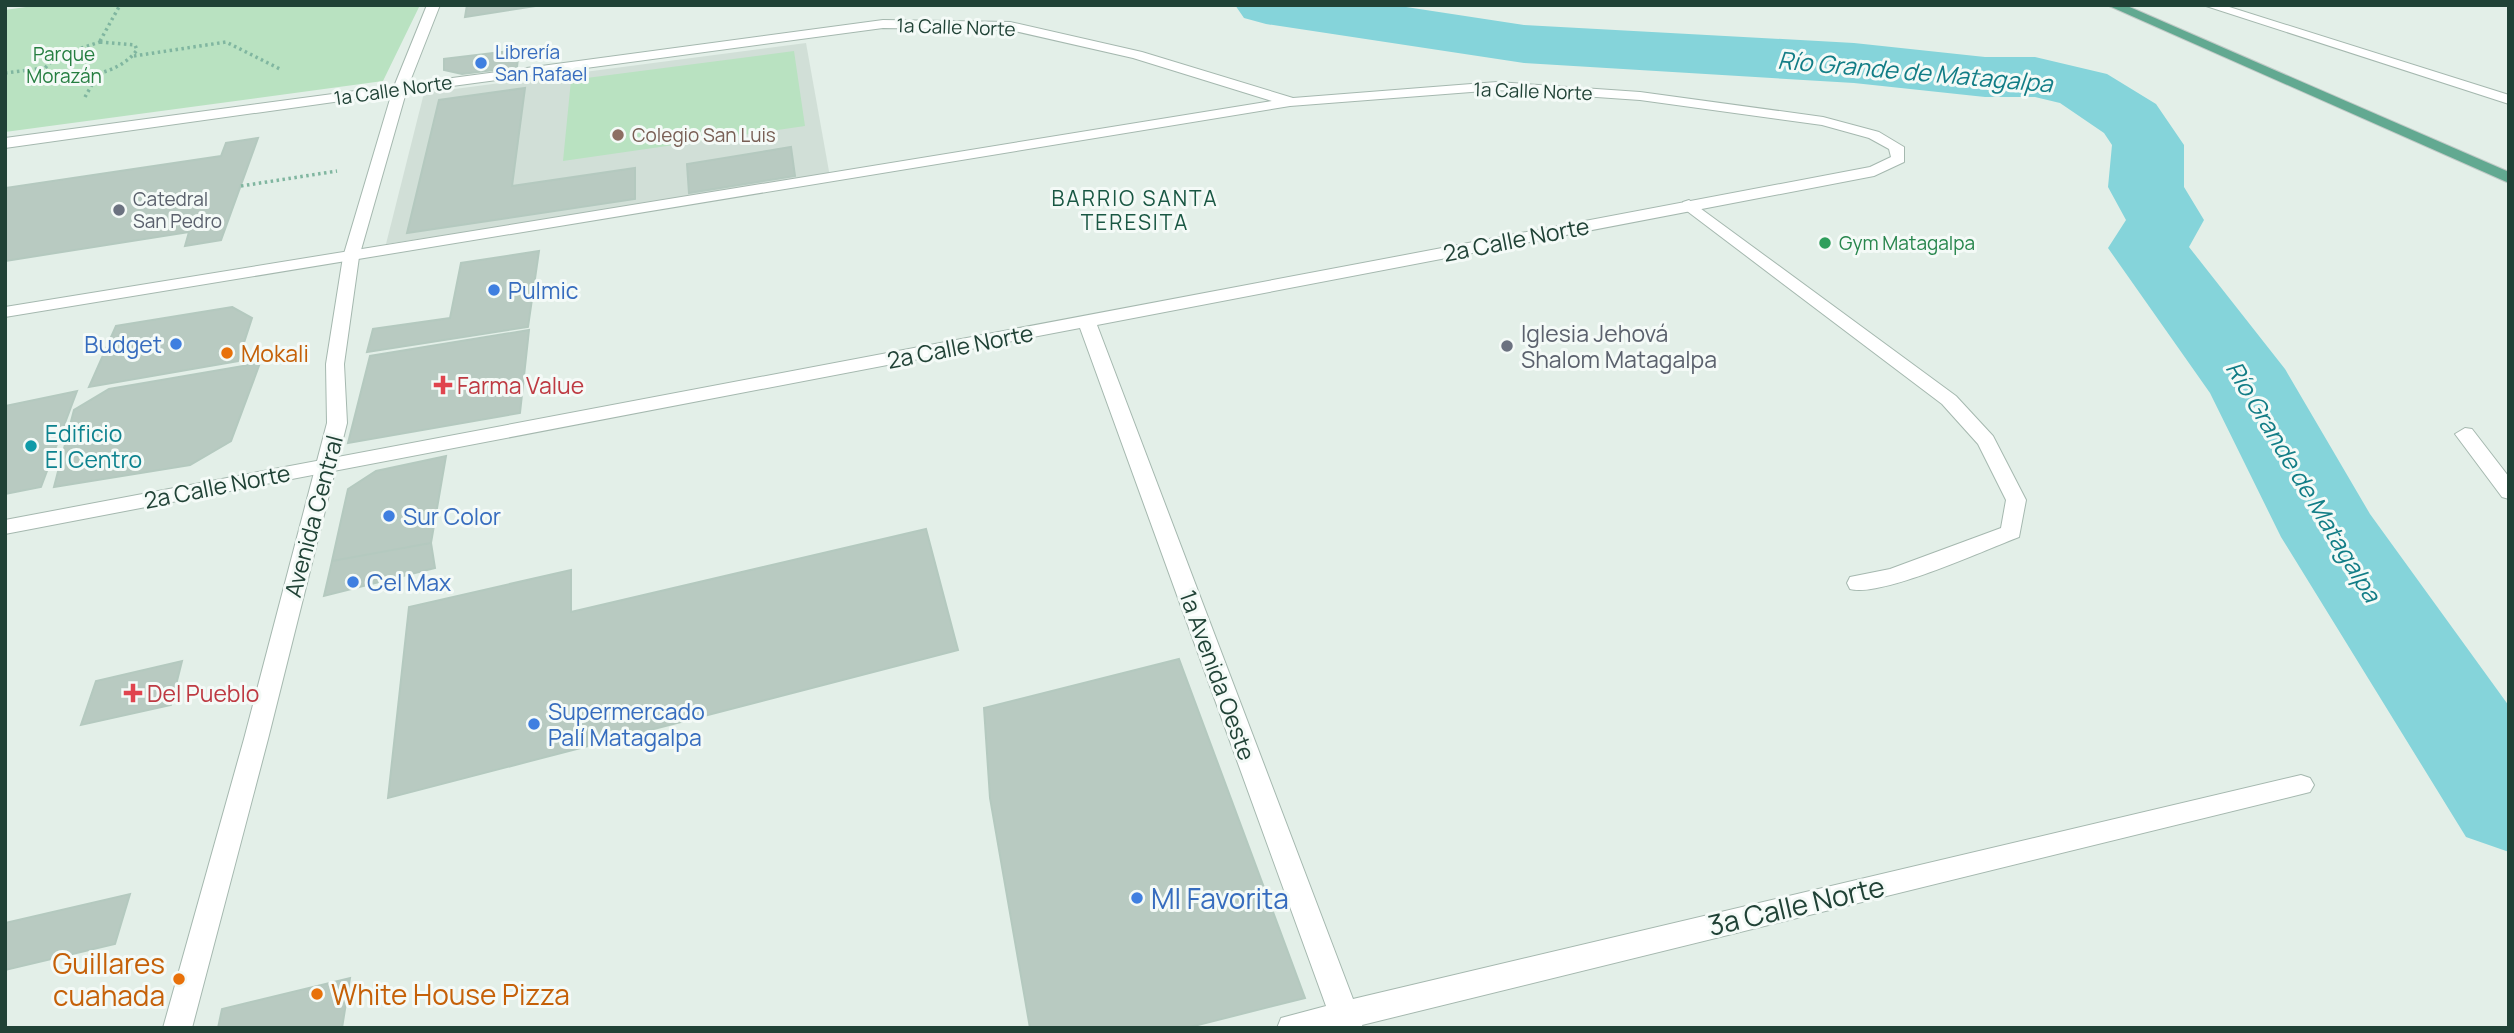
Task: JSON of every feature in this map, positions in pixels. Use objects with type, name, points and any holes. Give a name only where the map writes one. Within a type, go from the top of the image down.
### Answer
[{"type":"main road","points":[[2113,5],[2509,178]]},
{"type":"street","name":"Avenida Central","points":[[177,1028],[257,739],[337,423],[335,364],[351,257],[400,89],[434,5]]},
{"type":"street","points":[[2209,5],[2509,100]]},
{"type":"street","name":"1a Calle Norte","points":[[5,143],[883,24],[1010,26],[1137,55],[1292,102],[1497,86],[1640,96],[1823,121],[1874,135],[1896,147]]},
{"type":"street","points":[[5,312],[1292,102]]},
{"type":"street","name":"2a Calle Norte","points":[[5,527],[1874,171],[1899,159],[1896,147]]},
{"type":"street","points":[[1689,205],[1949,400],[1986,442],[2016,500],[2011,532],[1893,576],[1858,583]]},
{"type":"street","name":"1a Avenida Oeste","points":[[1087,322],[1346,1021]]},
{"type":"street","points":[[2465,433],[2509,492]]},
{"type":"street","name":"3a Calle Norte","points":[[1292,1028],[1346,1021],[2301,785]]},
{"type":"path","points":[[100,42],[121,5]]},
{"type":"path","points":[[5,73],[45,68],[57,56],[100,42],[135,45],[134,56]]},
{"type":"path","points":[[45,68],[55,76],[82,76],[114,68],[134,56],[226,42],[338,98]]},
{"type":"path","points":[[241,186],[328,173]]},
{"type":"shaded area","name":"Colegio San Luis","points":[[806,43],[830,177],[386,244],[424,93]]},
{"type":"green space","name":"Parque Morazán","points":[[40,5],[420,5],[383,81],[5,132],[5,10]]},
{"type":"green space","points":[[794,51],[805,126],[563,161],[571,80]]},
{"type":"building","points":[[467,5],[542,5],[465,17]]},
{"type":"building","name":"Librería San Rafael","points":[[519,50],[517,67],[462,74],[444,70],[444,59]]},
{"type":"building","points":[[525,88],[512,186],[635,168],[635,199],[407,233],[439,100]]},
{"type":"building","name":"Catedral San Pedro","points":[[258,138],[221,240],[185,246],[189,232],[5,261],[5,188],[221,156],[226,143]]},
{"type":"building","points":[[791,147],[795,176],[689,193],[687,164]]},
{"type":"building","name":"Pulmic","points":[[539,251],[528,327],[367,352],[373,329],[450,318],[461,263]]},
{"type":"building","name":"Budget","points":[[232,307],[252,318],[238,361],[89,387],[116,326]]},
{"type":"building","name":"Farma Value","points":[[529,330],[520,413],[348,443],[370,356]]},
{"type":"building","points":[[260,363],[231,441],[190,465],[54,487],[74,410],[109,389]]},
{"type":"building","name":"Edificio El Centro","points":[[77,391],[41,487],[5,494],[5,406]]},
{"type":"building","name":"Sur Color","points":[[446,456],[431,543],[332,561],[348,489],[376,471]]},
{"type":"building","name":"Supermercado Palí Matagalpa","points":[[926,529],[958,650],[388,798],[409,607],[571,570],[571,612]]},
{"type":"building","name":"Cel Max","points":[[431,543],[435,568],[324,596],[332,561]]},
{"type":"building","name":"MI Favorita","points":[[1179,659],[1305,998],[1186,1028],[1030,1028],[990,798],[984,708]]},
{"type":"building","name":"Del Pueblo","points":[[182,661],[171,705],[81,725],[96,681]]},
{"type":"building","points":[[130,894],[115,944],[5,970],[5,923]]},
{"type":"building","name":"White House Pizza","points":[[350,978],[342,1028],[218,1028],[222,1009]]},
{"type":"waterway","name":"Río Grande de Matagalpa","points":[[1266,5],[1524,44],[1854,63],[1985,77],[2035,77],[2083,88],[2131,119],[2148,145],[2146,187],[2165,220],[2148,248],[2253,389],[2332,537],[2509,801]]},
{"type":"place","name":"Librería San Rafael","points":[[481,63]]},
{"type":"place","name":"Colegio San Luis","points":[[618,135]]},
{"type":"place","name":"Catedral San Pedro","points":[[119,210]]},
{"type":"place","name":"Gym Matagalpa","points":[[1825,243]]},
{"type":"place","name":"Pulmic","points":[[494,290]]},
{"type":"place","name":"Budget","points":[[176,344]]},
{"type":"place","name":"Iglesia Jehová Shalom Matagalpa","points":[[1507,346]]},
{"type":"place","name":"Mokali","points":[[227,353]]},
{"type":"place","name":"Farma Value","points":[[443,385]]},
{"type":"place","name":"Edificio El Centro","points":[[31,446]]},
{"type":"place","name":"Sur Color","points":[[389,516]]},
{"type":"place","name":"Cel Max","points":[[353,582]]},
{"type":"place","name":"Del Pueblo","points":[[133,693]]},
{"type":"place","name":"Supermercado Palí Matagalpa","points":[[534,724]]},
{"type":"place","name":"MI Favorita","points":[[1137,898]]},
{"type":"place","name":"Guillares cuahada","points":[[179,979]]},
{"type":"place","name":"White House Pizza","points":[[317,994]]},
{"type":"district","name":"BARRIO SANTA TERESITA","points":[[1135,210]]}]
